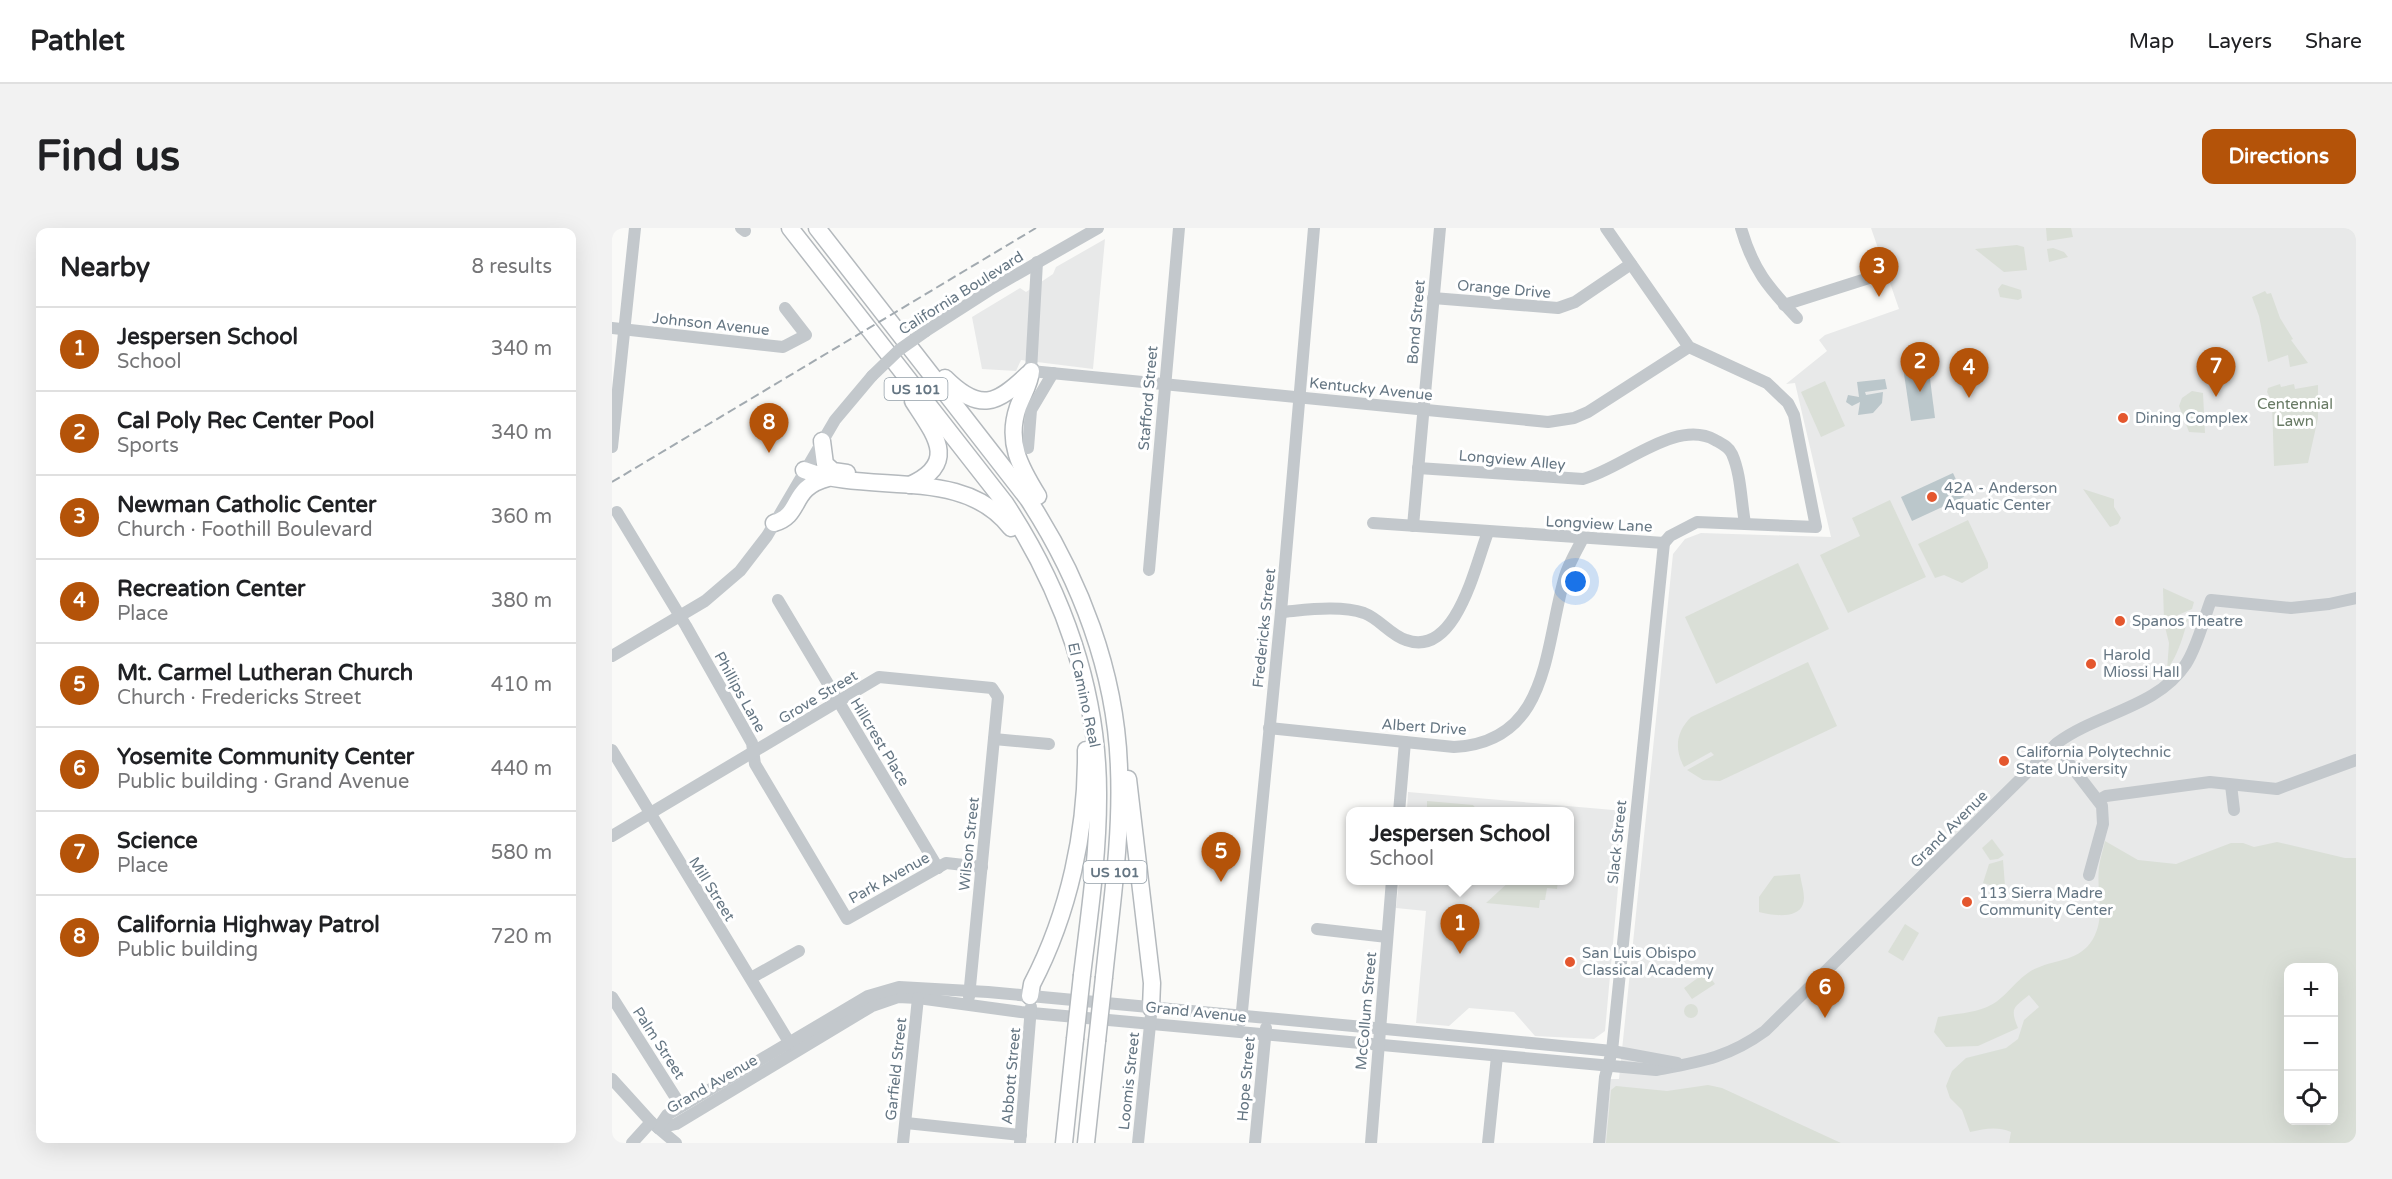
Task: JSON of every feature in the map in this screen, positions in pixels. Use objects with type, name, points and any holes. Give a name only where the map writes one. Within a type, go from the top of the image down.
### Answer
[{"type":"highway","name":"El Camino Real","points":[[817,228],[1022,490],[1057,546],[1082,601],[1098,646],[1110,695],[1119,766],[1117,843],[1086,1143]]},
{"type":"highway","points":[[829,228],[855,266],[860,285]]},
{"type":"highway","name":"El Camino Real","points":[[791,229],[1005,503],[1034,549],[1060,606],[1083,675],[1095,743],[1098,798],[1095,855],[1064,1143]]},
{"type":"highway","points":[[822,441],[823,459],[829,469],[882,477],[902,485],[928,477],[936,468],[938,447],[932,432],[898,377],[889,355]]},
{"type":"highway","points":[[925,365],[936,370],[962,393],[984,401],[1006,395],[1031,371]]},
{"type":"highway","points":[[1031,371],[1030,381],[1016,414],[1013,444],[1018,463],[1058,533],[1057,546]]},
{"type":"highway","points":[[804,470],[828,477],[955,491],[980,501],[999,514],[1019,539],[1034,549]]},
{"type":"highway","points":[[774,524],[784,521],[807,485],[828,477]]},
{"type":"highway","points":[[1031,1004],[1032,984],[1062,911],[1078,846],[1086,764],[1080,696],[1083,675]]},
{"type":"highway","points":[[1119,766],[1129,780],[1152,983],[1151,1015]]},
{"type":"street","points":[[613,446],[635,228]]},
{"type":"street","name":"California Boulevard","points":[[612,656],[705,601],[740,571],[753,557],[774,524],[804,470],[844,407],[898,350],[1037,262],[1098,228]]},
{"type":"street","name":"Stafford Street","points":[[1149,570],[1179,228]]},
{"type":"street","name":"Fredericks Street","points":[[1240,1031],[1281,612],[1314,228]]},
{"type":"street","name":"Bond Street","points":[[1413,526],[1440,228]]},
{"type":"street","points":[[1606,228],[1689,347]]},
{"type":"street","points":[[1740,228],[1749,254],[1762,280],[1797,318]]},
{"type":"street","points":[[1031,371],[1037,262]]},
{"type":"street","name":"Orange Drive","points":[[1433,298],[1558,308],[1575,302],[1631,264]]},
{"type":"street","points":[[1784,305],[1872,277]]},
{"type":"street","name":"Johnson Avenue","points":[[612,328],[783,347],[806,335],[785,308]]},
{"type":"street","name":"Kentucky Avenue","points":[[1031,371],[1548,422],[1574,418],[1689,347]]},
{"type":"street","name":"Longview Lane","points":[[1373,523],[1664,543],[1670,536],[1697,522],[1816,527],[1794,415],[1788,403],[1767,383],[1689,347]]},
{"type":"street","points":[[1028,448],[1031,410],[1053,373]]},
{"type":"street","name":"Longview Alley","points":[[1418,468],[1583,479],[1604,473],[1672,437],[1701,434],[1725,445],[1733,456],[1745,523]]},
{"type":"street","name":"Phillips Lane","points":[[617,512],[752,743],[755,764],[847,919]]},
{"type":"street","points":[[1281,612],[1352,611],[1372,617],[1406,640],[1420,642],[1437,638],[1454,621],[1488,532]]},
{"type":"street","name":"Albert Drive","points":[[1269,728],[1454,747],[1476,746],[1497,738],[1515,725],[1529,708],[1537,687],[1566,573],[1583,538]]},
{"type":"street","name":"Slack Street","points":[[1599,1143],[1605,1077],[1612,1051],[1664,543]]},
{"type":"street","name":"Grand Avenue","points":[[655,1125],[681,1106],[882,990],[910,987],[970,991],[1031,1004],[1151,1015],[1265,1034],[1656,1070],[1727,1055],[1764,1031],[2055,745],[2073,732],[2155,694],[2170,684],[2187,663],[2211,600],[2291,608],[2329,604],[2356,598]]},
{"type":"street","name":"Hillcrest Place","points":[[778,600],[938,868]]},
{"type":"street","name":"Grove Street","points":[[612,836],[879,677],[992,688]]},
{"type":"street","name":"Wilson Street","points":[[968,1006],[998,697],[992,688]]},
{"type":"street","points":[[994,739],[1049,744]]},
{"type":"street","points":[[1400,807],[1406,742]]},
{"type":"street","points":[[2055,745],[2099,800],[2103,824],[2089,875]]},
{"type":"street","name":"Mill Street","points":[[612,750],[796,1053]]},
{"type":"street","points":[[2099,800],[2106,796],[2199,783],[2277,789],[2356,760]]},
{"type":"street","points":[[2231,785],[2234,810]]},
{"type":"street","name":"Park Avenue","points":[[847,919],[946,863],[982,867]]},
{"type":"street","name":"McCollum Street","points":[[1371,1143],[1392,885]]},
{"type":"street","points":[[1317,929],[1387,937]]},
{"type":"street","points":[[751,978],[799,951]]},
{"type":"street","name":"Palm Street","points":[[612,997],[681,1106]]},
{"type":"street","name":"Grand Avenue","points":[[655,1125],[676,1124],[872,1006],[898,997],[968,1006],[1031,1004]]},
{"type":"street","name":"Garfield Street","points":[[903,1143],[918,998]]},
{"type":"street","name":"Abbott Street","points":[[1020,1139],[1031,1004]]},
{"type":"street","name":"Grand Avenue","points":[[1151,1015],[1241,1015],[1612,1051],[1686,1064]]},
{"type":"street","name":"Loomis Street","points":[[1138,1143],[1151,1015]]},
{"type":"street","name":"Hope Street","points":[[1255,1143],[1267,1018]]},
{"type":"street","points":[[1488,1143],[1497,1056]]},
{"type":"street","points":[[612,1079],[655,1125],[676,1143]]},
{"type":"street","points":[[906,1123],[1020,1139]]},
{"type":"street","points":[[632,1143],[655,1125]]},
{"type":"shaded area","name":"California Polytechnic State University","points":[[1871,228],[2356,228],[2356,1143],[1604,1143],[1611,1079],[1619,1079],[1673,554],[1685,539],[1701,533],[1831,537],[1795,383],[1786,384],[1827,351],[1819,340],[1825,335],[1899,309]]},
{"type":"shaded area","points":[[1105,239],[1093,369],[1021,360],[1016,371],[982,369],[972,317],[1020,288],[1026,292],[1053,274],[1056,267]]},
{"type":"shaded area","points":[[1928,363],[1935,418],[1911,421],[1903,367]]},
{"type":"shaded area","points":[[1885,379],[1887,389],[1865,392],[1866,395],[1883,392],[1882,403],[1873,413],[1858,415],[1860,402],[1852,406],[1846,402],[1848,395],[1859,397],[1857,382]]},
{"type":"shaded area","name":"42A - Anderson Aquatic Center","points":[[1953,473],[1964,497],[1912,521],[1901,497]]},
{"type":"shaded area","points":[[1408,792],[1625,811],[1605,1031],[1594,1039],[1535,1036],[1514,1012],[1469,1008],[1449,1026],[1416,1023],[1426,911],[1396,908],[1399,885],[1574,885],[1574,807],[1407,807]]},
{"type":"green space","points":[[2046,228],[2071,228],[2073,237],[2047,241]]},
{"type":"green space","points":[[2017,245],[2024,247],[2027,270],[2004,272],[1975,249]]},
{"type":"green space","points":[[2053,248],[2064,252],[2068,257],[2049,262],[2047,249]]},
{"type":"green space","points":[[2002,284],[2021,290],[2022,298],[2018,300],[2000,297],[1998,289]]},
{"type":"green space","points":[[2265,291],[2267,294],[2271,293],[2280,318],[2293,339],[2291,340],[2308,363],[2290,367],[2288,355],[2268,362],[2259,316],[2252,297]]},
{"type":"green space","points":[[1825,381],[1845,426],[1821,437],[1801,392]]},
{"type":"green space","name":"Centennial Lawn","points":[[2280,384],[2281,387],[2294,384],[2295,389],[2318,385],[2318,418],[2308,463],[2274,466],[2272,402],[2267,392],[2268,388]]},
{"type":"green space","points":[[2192,391],[2203,393],[2205,433],[2189,432],[2179,406],[2182,398]]},
{"type":"green space","points":[[2083,489],[2114,499],[2114,507],[2121,518],[2118,524],[2110,527]]},
{"type":"green space","points":[[1890,500],[1926,577],[1848,613],[1820,555],[1860,536],[1852,518]]},
{"type":"green space","points":[[1968,520],[1988,563],[1988,568],[1962,583],[1944,575],[1935,578],[1918,544]]},
{"type":"green space","points":[[1798,563],[1829,629],[1716,684],[1685,617]]},
{"type":"green space","points":[[2163,588],[2194,602],[2192,609],[2164,621]]},
{"type":"green space","points":[[2189,616],[2178,651],[2167,670],[2169,643],[2165,627]]},
{"type":"green space","points":[[1808,662],[1837,726],[1720,781],[1703,780],[1687,770],[1714,755],[1711,752],[1684,767],[1678,752],[1678,740],[1686,722],[1691,717]]},
{"type":"green space","points":[[1427,801],[1475,807],[1427,807]]},
{"type":"green space","points":[[1992,839],[2004,855],[1990,860],[1982,848]]},
{"type":"green space","points":[[2105,841],[2138,860],[2176,864],[2231,843],[2243,843],[2254,847],[2277,842],[2345,858],[2356,858],[2356,1143],[2009,1143],[2011,1132],[2006,1130],[1990,1129],[1970,1132],[1962,1110],[1950,1098],[1946,1086],[1952,1071],[1966,1058],[2006,1048],[2018,1039],[2024,1020],[2039,1007],[2029,995],[2014,1009],[2018,1028],[1978,1046],[1946,1047],[1934,1032],[1938,1017],[1987,1007],[2000,999],[2030,972],[2082,952],[2093,939],[2099,922],[2099,867]]},
{"type":"green space","points":[[2003,860],[2005,886],[1997,887],[1983,883],[1989,864]]},
{"type":"green space","points":[[1800,874],[1804,897],[1800,909],[1783,915],[1759,912],[1759,897],[1774,876]]},
{"type":"green space","points":[[1506,885],[1558,885],[1557,889],[1547,888],[1545,900],[1540,900],[1539,908],[1486,903]]},
{"type":"green space","points":[[1905,924],[1919,933],[1903,961],[1888,952]]},
{"type":"green space","points":[[1706,972],[1715,984],[1692,999],[1684,988]]},
{"type":"green space","points":[[1691,1004],[1696,1006],[1698,1011],[1696,1016],[1691,1018],[1686,1016],[1684,1011],[1686,1006]]},
{"type":"green space","points":[[1708,1085],[1722,1088],[1841,1143],[1606,1143],[1611,1090],[1616,1086],[1667,1091]]},
{"type":"railway","points":[[612,482],[1036,228]]},
{"type":"place","name":"Newman Catholic Center","points":[[1879,297]]},
{"type":"place","name":"Cal Poly Rec Center Pool","points":[[1920,392]]},
{"type":"place","name":"Science","points":[[2216,397]]},
{"type":"place","name":"Recreation Center","points":[[1969,398]]},
{"type":"place","name":"Dining Complex","points":[[2123,418]]},
{"type":"place","name":"California Highway Patrol","points":[[769,453]]},
{"type":"place","name":"42A - Anderson Aquatic Center","points":[[1932,497]]},
{"type":"place","name":"Spanos Theatre","points":[[2120,621]]},
{"type":"place","name":"Harold Miossi Hall","points":[[2091,664]]},
{"type":"place","name":"California Polytechnic State University","points":[[2004,761]]},
{"type":"place","name":"Mt. Carmel Lutheran Church","points":[[1221,882]]},
{"type":"place","name":"113 Sierra Madre Community Center","points":[[1967,902]]},
{"type":"place","name":"Jespersen School","points":[[1460,954]]},
{"type":"place","name":"San Luis Obispo Classical Academy","points":[[1570,962]]},
{"type":"place","name":"Yosemite Community Center","points":[[1825,1018]]}]
